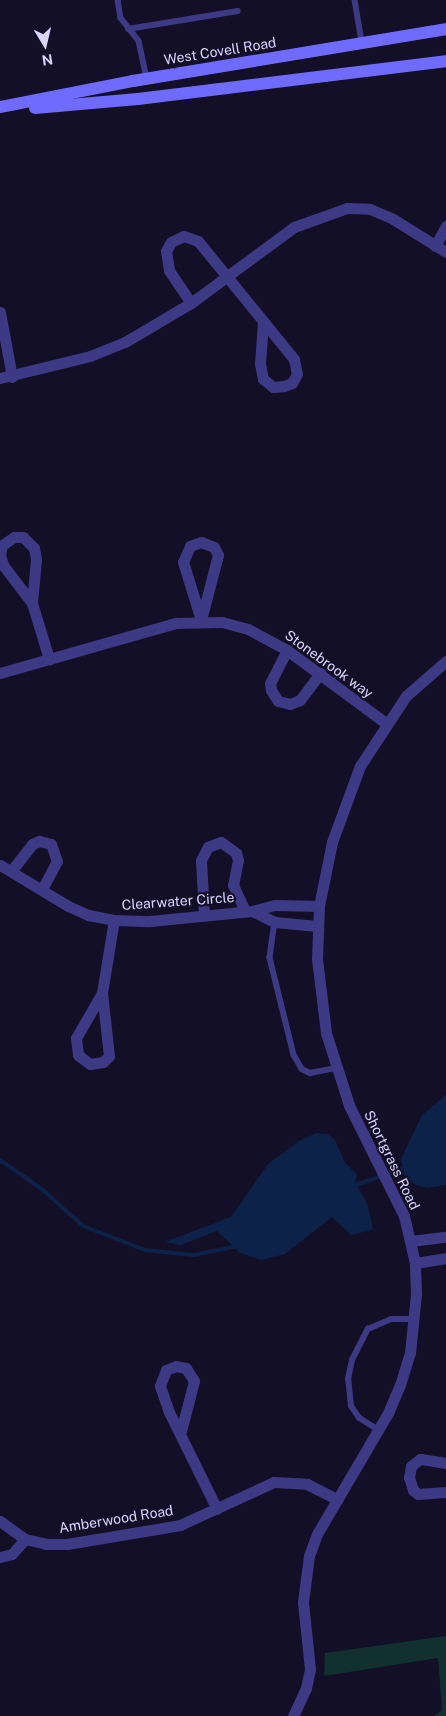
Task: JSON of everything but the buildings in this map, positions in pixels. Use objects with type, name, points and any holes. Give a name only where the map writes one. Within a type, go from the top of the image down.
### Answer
[{"type":"street","name":"West Covell Road","points":[[0,109],[147,78],[446,29]]},
{"type":"street","name":"West Covell Road","points":[[0,109],[138,99],[446,60]]},
{"type":"street","points":[[0,378],[12,377],[90,356],[116,346],[192,303],[227,278],[269,242],[294,227],[347,208],[370,209],[394,219],[446,252]]},
{"type":"street","points":[[435,246],[446,226]]},
{"type":"street","points":[[192,303],[169,270],[166,251],[171,242],[184,236],[198,241],[294,359],[297,374],[292,383],[273,387],[263,379],[260,364],[263,322]]},
{"type":"street","points":[[0,312],[12,377]]},
{"type":"street","points":[[32,603],[36,558],[34,548],[23,537],[14,537],[2,545],[0,555],[3,565],[32,603],[49,659]]},
{"type":"street","points":[[202,542],[214,548],[218,555],[201,620],[183,562],[190,546],[202,542]]},
{"type":"street","name":"Stonebrook way","points":[[0,673],[167,625],[201,620],[248,629],[287,650],[387,724]]},
{"type":"street","points":[[287,650],[270,683],[271,690],[278,701],[290,704],[300,700],[320,673]]},
{"type":"street","name":"Shortgrass Road","points":[[293,1716],[306,1688],[310,1669],[303,1602],[306,1570],[318,1534],[378,1430],[400,1385],[410,1352],[415,1319],[414,1263],[411,1241],[396,1195],[349,1105],[335,1068],[319,996],[316,926],[332,842],[360,766],[406,696],[446,661]]},
{"type":"street","points":[[12,870],[32,844],[44,841],[51,844],[57,861],[42,889]]},
{"type":"street","points":[[204,914],[201,860],[208,847],[221,842],[236,853],[238,860],[233,885],[249,911]]},
{"type":"street","name":"Clearwater Circle","points":[[0,865],[12,870],[75,909],[114,920],[150,921],[204,914],[249,911],[275,905],[319,906]]},
{"type":"street","name":"Clearwater Circle","points":[[249,911],[275,922],[316,926]]},
{"type":"street","points":[[102,993],[76,1038],[78,1055],[90,1064],[103,1062],[109,1056],[102,993],[114,920]]},
{"type":"street","points":[[411,1241],[446,1237]]},
{"type":"street","points":[[414,1263],[446,1258]]},
{"type":"street","points":[[181,1431],[194,1381],[189,1371],[181,1366],[166,1370],[160,1380],[169,1412],[181,1431],[217,1509]]},
{"type":"street","points":[[446,1463],[420,1459],[411,1466],[409,1477],[413,1490],[418,1494],[446,1492]]},
{"type":"street","name":"Amberwood Road","points":[[0,1521],[25,1539],[46,1544],[67,1544],[152,1532],[180,1526],[261,1486],[286,1481],[308,1484],[337,1500]]},
{"type":"street","points":[[0,1557],[12,1554],[25,1539]]},
{"type":"lane","points":[[118,0],[121,18],[139,41],[147,78]]},
{"type":"lane","points":[[355,0],[362,42]]},
{"type":"lane","points":[[128,29],[238,11]]},
{"type":"lane","points":[[275,922],[270,958],[294,1055],[302,1069],[310,1073],[335,1068]]},
{"type":"lane","points":[[378,1430],[359,1418],[351,1406],[348,1380],[352,1360],[368,1329],[391,1319],[415,1319]]},
{"type":"green space","points":[[446,1636],[446,1716],[434,1716],[442,1710],[438,1658],[324,1676],[325,1653]]},
{"type":"water","points":[[446,1095],[446,1185],[427,1188],[416,1185],[404,1175],[401,1159],[422,1115]]},
{"type":"water","points":[[316,1133],[328,1134],[335,1140],[345,1163],[357,1174],[355,1182],[367,1203],[373,1228],[371,1230],[351,1235],[332,1217],[285,1254],[262,1260],[240,1253],[217,1231],[181,1245],[165,1242],[231,1217],[268,1164],[299,1141]]},
{"type":"waterway","points":[[0,1160],[43,1190],[83,1226],[145,1250],[194,1255],[238,1246]]},
{"type":"waterway","points":[[353,1186],[402,1169]]}]
